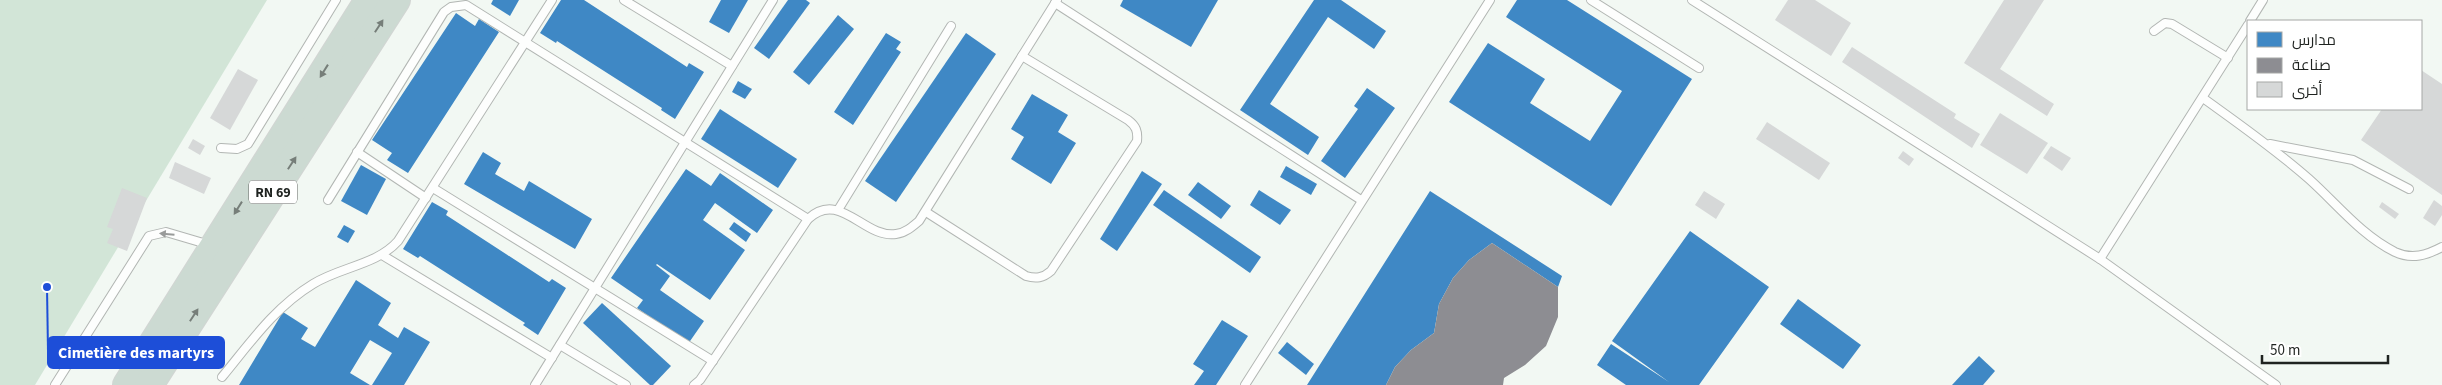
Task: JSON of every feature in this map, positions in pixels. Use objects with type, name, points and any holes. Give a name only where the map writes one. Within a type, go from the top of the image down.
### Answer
[{"type":"highway","name":"RN 69","points":[[127,385],[369,0]]},
{"type":"highway","name":"RN 69","points":[[149,385],[396,0]]},
{"type":"lane","points":[[221,148],[237,149],[248,144],[261,126],[336,0]]},
{"type":"lane","points":[[222,378],[275,313],[292,298],[315,282],[382,255],[398,241],[552,0]]},
{"type":"lane","points":[[624,0],[732,66]]},
{"type":"lane","points":[[535,385],[773,0]]},
{"type":"lane","points":[[1245,385],[1490,0]]},
{"type":"lane","points":[[1591,0],[1699,68]]},
{"type":"lane","points":[[1692,0],[2100,259],[2276,385]]},
{"type":"lane","points":[[2251,20],[2263,0]]},
{"type":"lane","points":[[694,385],[713,361],[808,218],[823,209],[838,210],[882,233],[895,235],[908,230],[919,221],[1056,1],[1361,200]]},
{"type":"lane","points":[[328,200],[444,12],[451,7],[466,5],[684,143],[808,218]]},
{"type":"lane","points":[[2154,31],[2165,23],[2172,24],[2228,58]]},
{"type":"lane","points":[[838,210],[951,26]]},
{"type":"lane","points":[[2100,259],[2247,27]]},
{"type":"lane","points":[[926,212],[1026,276],[1034,278],[1045,276],[1051,271],[1136,141],[1138,133],[1135,125],[1022,56]]},
{"type":"lane","points":[[2203,98],[2266,143],[2312,181],[2342,212],[2374,239],[2396,253],[2414,257],[2442,247]]},
{"type":"lane","points":[[2266,143],[2353,160],[2409,189]]},
{"type":"lane","points":[[357,152],[426,198]]},
{"type":"lane","points":[[433,188],[713,361]]},
{"type":"lane","points":[[55,385],[149,236],[166,232],[214,246]]},
{"type":"lane","points":[[382,255],[552,358]]},
{"type":"lane","points":[[560,345],[626,385]]},
{"type":"green space","points":[[0,0],[267,0],[35,385],[0,385]]},
{"type":"building: مدارس","points":[[493,0],[519,0],[510,16],[491,4]]},
{"type":"building: مدارس","points":[[561,0],[584,0],[687,67],[689,63],[704,72],[675,119],[661,110],[662,108],[557,41],[556,43],[540,33]]},
{"type":"building: مدارس","points":[[721,0],[748,0],[729,33],[709,22]]},
{"type":"building: مدارس","points":[[788,0],[806,0],[810,3],[769,59],[754,48]]},
{"type":"building: مدارس","points":[[1123,0],[1218,0],[1191,47],[1120,6]]},
{"type":"building: مدارس","points":[[1314,0],[1341,0],[1386,31],[1374,49],[1328,17],[1270,104],[1319,137],[1308,155],[1240,110]]},
{"type":"building: مدارس","points":[[1517,0],[1567,0],[1692,79],[1611,206],[1449,102],[1488,43],[1545,79],[1530,103],[1590,141],[1622,91],[1506,17]]},
{"type":"building: مدارس","points":[[456,13],[475,26],[479,19],[499,32],[408,173],[387,160],[392,153],[372,140]]},
{"type":"building: مدارس","points":[[838,15],[854,29],[809,85],[793,72]]},
{"type":"building: مدارس","points":[[886,33],[901,42],[896,49],[901,52],[853,125],[834,112]]},
{"type":"building: مدارس","points":[[966,33],[996,54],[896,202],[865,181]]},
{"type":"building: مدارس","points":[[738,81],[752,89],[745,99],[732,92]]},
{"type":"building: مدارس","points":[[1367,88],[1395,108],[1345,178],[1321,161],[1358,109],[1354,106]]},
{"type":"building: مدارس","points":[[1032,94],[1068,115],[1058,132],[1076,143],[1051,184],[1011,159],[1024,137],[1011,129]]},
{"type":"building: مدارس","points":[[720,109],[797,159],[778,188],[701,139]]},
{"type":"building: مدارس","points":[[483,152],[501,163],[495,174],[524,191],[529,181],[592,219],[575,249],[464,184]]},
{"type":"building: مدارس","points":[[361,165],[386,179],[367,215],[341,201]]},
{"type":"building: مدارس","points":[[1286,166],[1317,184],[1311,195],[1280,177]]},
{"type":"building: مدارس","points":[[686,169],[711,186],[720,173],[773,210],[757,233],[715,203],[703,220],[745,250],[710,300],[656,265],[670,276],[660,290],[704,321],[688,344],[637,308],[643,300],[611,278]]},
{"type":"building: مدارس","points":[[1142,171],[1162,184],[1117,251],[1100,239]]},
{"type":"building: مدارس","points":[[1198,182],[1231,206],[1221,219],[1188,195]]},
{"type":"building: مدارس","points":[[1164,190],[1261,257],[1250,273],[1153,205]]},
{"type":"building: مدارس","points":[[1259,190],[1291,210],[1280,225],[1250,205]]},
{"type":"building: مدارس","points":[[1430,191],[1562,276],[1558,287],[1492,243],[1469,260],[1453,278],[1439,304],[1434,333],[1411,350],[1395,367],[1386,385],[1307,385]]},
{"type":"building: مدارس","points":[[432,202],[448,211],[446,215],[549,282],[552,279],[566,288],[538,335],[523,325],[525,323],[420,256],[418,258],[403,249]]},
{"type":"building: مدارس","points":[[734,222],[751,234],[746,242],[729,229]]},
{"type":"building: مدارس","points":[[344,225],[355,231],[348,243],[337,237]]},
{"type":"building: مدارس","points":[[1690,231],[1769,287],[1699,385],[1626,385],[1597,365],[1611,344],[1669,382],[1612,341]]},
{"type":"building: مدارس","points":[[356,280],[391,303],[378,325],[398,338],[404,327],[430,342],[404,385],[372,385],[392,353],[370,340],[350,373],[370,385],[239,385],[283,312],[308,328],[301,339],[315,347]]},
{"type":"building: مدارس","points":[[1798,299],[1861,345],[1843,369],[1780,324]]},
{"type":"building: مدارس","points":[[602,303],[671,366],[653,385],[650,385],[583,323]]},
{"type":"building: مدارس","points":[[1222,320],[1248,336],[1216,385],[1194,385],[1204,371],[1193,364]]},
{"type":"building: مدارس","points":[[1287,342],[1314,364],[1306,375],[1278,353]]},
{"type":"building: مدارس","points":[[1979,356],[1995,371],[1983,385],[1952,385]]},
{"type":"building: صناعة","points":[[1492,243],[1558,287],[1558,317],[1546,346],[1525,365],[1504,378],[1503,385],[1386,385],[1395,367],[1411,350],[1434,333],[1439,304],[1453,278],[1469,260]]},
{"type":"building: أخرى","points":[[1788,0],[1815,0],[1851,23],[1831,56],[1775,20]]},
{"type":"building: أخرى","points":[[2004,0],[2044,0],[2000,69],[2054,104],[2047,116],[1964,63]]},
{"type":"building: أخرى","points":[[1852,47],[1956,114],[1954,118],[1980,134],[1972,148],[1842,62]]},
{"type":"building: أخرى","points":[[238,69],[258,80],[230,130],[210,118]]},
{"type":"building: أخرى","points":[[2422,71],[2442,84],[2442,195],[2361,140],[2381,110],[2422,110]]},
{"type":"building: أخرى","points":[[2000,113],[2048,143],[2027,174],[1980,145]]},
{"type":"building: أخرى","points":[[1767,122],[1830,163],[1819,180],[1756,139]]},
{"type":"building: أخرى","points":[[193,139],[205,146],[200,155],[188,148]]},
{"type":"building: أخرى","points":[[2051,146],[2071,158],[2062,171],[2043,158]]},
{"type":"building: أخرى","points":[[1903,151],[1914,159],[1909,166],[1898,158]]},
{"type":"building: أخرى","points":[[175,162],[211,178],[204,194],[169,178]]},
{"type":"building: أخرى","points":[[122,188],[147,198],[127,251],[107,243],[113,229],[107,227]]},
{"type":"building: أخرى","points":[[1704,191],[1725,204],[1716,219],[1695,205]]},
{"type":"building: أخرى","points":[[2434,200],[2442,206],[2442,215],[2435,226],[2423,218]]},
{"type":"building: أخرى","points":[[2382,202],[2399,214],[2395,219],[2379,207]]},
{"type":"place","name":"Cimetière des martyrs","points":[[47,287]]}]
